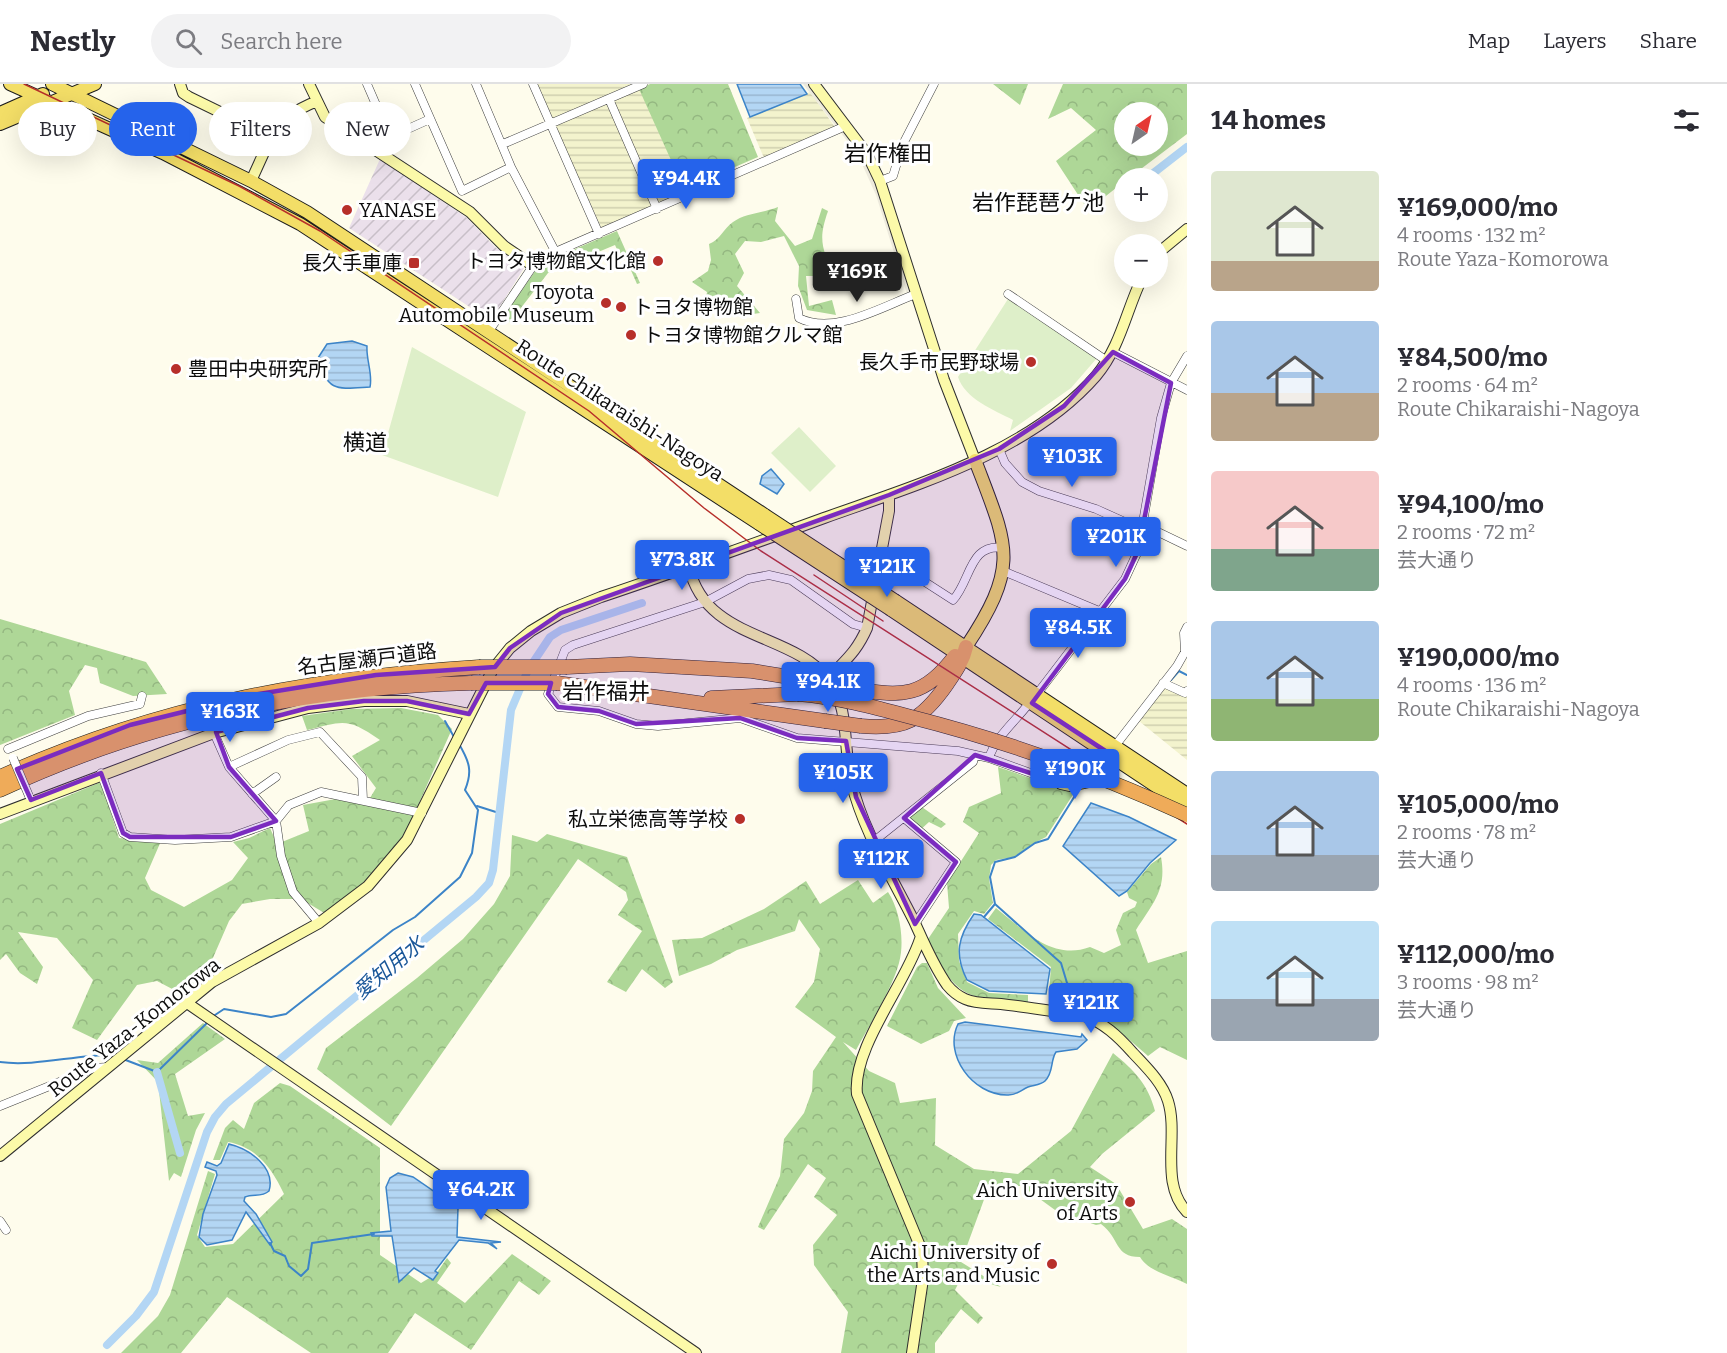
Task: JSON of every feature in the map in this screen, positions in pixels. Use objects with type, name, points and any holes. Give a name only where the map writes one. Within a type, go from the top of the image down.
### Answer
[{"type":"highway","points":[[674,668],[752,671],[821,680],[855,689],[891,694],[918,690],[934,681],[962,653]]},
{"type":"highway","points":[[672,699],[861,726],[894,727],[919,716],[939,695],[962,653]]},
{"type":"highway","name":"名古屋瀬戸道路","points":[[0,777],[66,747],[192,709],[252,695],[376,675],[479,667],[570,668],[630,664],[674,668]]},
{"type":"highway","points":[[674,668],[874,702],[997,735],[1096,770],[1187,808]]},
{"type":"highway","name":"名古屋瀬戸道路","points":[[0,790],[71,759],[195,720],[334,692],[378,687],[471,683],[557,683],[672,699]]},
{"type":"highway","points":[[672,699],[799,690],[998,741],[1103,778],[1187,815]]},
{"type":"main road","name":"Route Chikaraishi-Nagoya","points":[[10,84],[51,102]]},
{"type":"main road","points":[[0,113],[63,87],[95,84]]},
{"type":"main road","name":"Route Chikaraishi-Nagoya","points":[[63,87],[251,181],[336,230],[489,331],[726,496]]},
{"type":"main road","points":[[51,102],[63,87]]},
{"type":"main road","points":[[0,124],[18,116]]},
{"type":"main road","name":"Route Chikaraishi-Nagoya","points":[[97,123],[162,153],[300,224],[762,519],[1112,750],[1187,794]]},
{"type":"main road","points":[[962,653],[991,607],[1003,571],[1004,548],[998,521],[975,459]]},
{"type":"main road","name":"Route Chikaraishi-Nagoya","points":[[1112,750],[1187,808]]},
{"type":"street","points":[[180,84],[183,93],[209,107]]},
{"type":"street","points":[[309,84],[324,117],[470,212],[504,246],[532,265]]},
{"type":"street","points":[[367,84],[390,137],[430,119]]},
{"type":"street","points":[[415,84],[462,191],[510,167]]},
{"type":"street","points":[[476,84],[503,144],[510,167],[556,253]]},
{"type":"street","points":[[533,84],[599,234]]},
{"type":"street","points":[[503,144],[643,84]]},
{"type":"street","points":[[814,84],[867,154],[880,181],[944,381],[975,459]]},
{"type":"street","points":[[880,181],[893,176],[902,146],[934,84]]},
{"type":"street","points":[[609,99],[657,209]]},
{"type":"street","points":[[312,103],[317,101]]},
{"type":"street","points":[[489,331],[537,260],[841,128]]},
{"type":"street","points":[[251,181],[262,156]]},
{"type":"street","points":[[1168,245],[1187,229]]},
{"type":"street","name":"Route Yaza-Komorowa","points":[[0,1156],[212,982],[341,909],[379,876],[407,840],[422,813],[493,669],[510,648],[531,631],[561,613],[591,601],[889,495],[999,449],[1064,406],[1088,384],[1110,356],[1138,288]]},
{"type":"street","points":[[796,299],[799,318],[810,324],[849,320],[916,294]]},
{"type":"street","points":[[1008,294],[1110,356],[1187,390]]},
{"type":"street","points":[[989,758],[994,741],[1008,730],[1034,698],[1125,579],[1138,551],[1161,418],[1171,383],[1187,356]]},
{"type":"street","points":[[999,449],[1005,463],[1022,482],[1142,529],[1156,531],[1187,546]]},
{"type":"street","points":[[821,680],[849,659],[859,646],[867,628],[889,511],[889,495]]},
{"type":"street","points":[[880,553],[953,600],[977,555],[986,548],[1004,548]]},
{"type":"street","points":[[689,567],[692,580],[705,602],[731,623],[808,662],[821,680],[840,697],[850,779],[873,842],[915,924],[920,939],[948,987],[966,1000],[1082,1015],[1096,1020],[1127,1047],[1162,1087],[1169,1103],[1173,1188],[1187,1212]]},
{"type":"street","points":[[1003,571],[1099,611]]},
{"type":"street","points":[[867,628],[854,624],[791,580],[780,576],[760,576],[736,583],[705,602],[573,645],[565,650],[548,694],[558,707],[599,711],[636,724],[680,725],[740,718],[797,738],[975,754],[1070,786],[1089,782],[1163,683],[1185,652],[1184,633],[1187,627]]},
{"type":"street","points":[[1163,683],[1185,693],[1187,691]]},
{"type":"street","points":[[30,798],[13,758],[4,751],[88,716],[140,704],[142,696]]},
{"type":"street","points":[[0,814],[30,798],[214,733],[308,708],[364,701],[407,701],[469,714]]},
{"type":"street","points":[[229,767],[288,740],[320,732],[362,777],[363,800]]},
{"type":"street","points":[[214,733],[229,767],[276,821],[281,856],[293,892],[319,922]]},
{"type":"street","points":[[873,842],[973,762],[975,754]]},
{"type":"street","points":[[101,773],[126,836],[175,840],[231,837],[276,821],[289,806],[321,792],[422,813]]},
{"type":"street","points":[[252,794],[276,777]]},
{"type":"street","points":[[904,818],[956,862],[915,924]]},
{"type":"street","points":[[912,1353],[923,1279],[922,1251],[857,1094],[856,1084],[859,1064],[912,962],[920,939]]},
{"type":"street","points":[[187,1003],[696,1353]]},
{"type":"street","points":[[0,1106],[94,1068],[113,1065]]},
{"type":"street","points":[[0,1221],[6,1230]]},
{"type":"highlighted area","points":[[1113,352],[1171,383],[1138,551],[1125,579],[1032,703],[1110,754],[1089,782],[1070,786],[975,755],[904,818],[956,862],[915,924],[856,797],[846,741],[797,738],[740,718],[636,724],[599,711],[558,707],[548,694],[551,683],[520,681],[486,683],[469,714],[407,701],[364,701],[308,708],[216,732],[229,767],[276,821],[231,837],[130,837],[123,833],[101,773],[31,800],[17,769],[130,725],[252,695],[376,675],[495,667],[510,648],[561,613],[889,495],[999,449],[1064,406]]},
{"type":"shaded area","points":[[803,84],[809,84],[862,154],[875,182],[910,290],[907,294],[876,195],[858,155]]},
{"type":"shaded area","points":[[380,159],[467,218],[495,247],[524,268],[491,321],[349,228]]},
{"type":"green space","points":[[536,84],[638,84],[686,192],[602,229]]},
{"type":"green space","points":[[650,84],[728,84],[758,157],[684,189],[639,89]]},
{"type":"green space","points":[[993,84],[1028,84],[1020,105]]},
{"type":"green space","points":[[1063,84],[1187,84],[1187,134],[1168,148],[1168,102],[1114,102],[1114,156],[1158,156],[1142,168],[1114,168],[1114,190],[1088,210],[1056,161],[1096,130],[1071,108],[1048,119]]},
{"type":"green space","points":[[810,92],[835,127],[764,158],[747,118]]},
{"type":"green space","points":[[778,207],[775,221],[795,246],[812,239],[822,208],[828,211],[822,241],[831,270],[876,256],[879,260],[836,276],[806,276],[809,306],[832,300],[836,315],[807,310],[798,286],[799,266],[784,236],[761,242],[745,241],[735,254],[744,273],[737,286],[760,313],[732,317],[705,303],[707,292],[692,282],[708,271],[711,260],[709,244],[730,225],[743,217]]},
{"type":"green space","points":[[617,231],[640,283],[637,284],[626,259],[622,260],[615,245],[548,273],[510,322],[499,323],[540,264]]},
{"type":"green space","name":"長久手市民野球場","points":[[1008,299],[1097,358],[1071,388],[1010,431],[1013,420],[973,398],[958,377]]},
{"type":"green space","points":[[412,347],[526,412],[498,497],[382,455]]},
{"type":"green space","points":[[799,427],[836,466],[810,492],[771,453]]},
{"type":"green space","points":[[0,619],[146,662],[167,694],[133,696],[100,683],[97,668],[85,665],[69,691],[75,715],[0,745]]},
{"type":"green space","points":[[1163,683],[1187,691],[1187,760],[1134,717]]},
{"type":"green space","points":[[401,708],[438,715],[452,729],[403,839],[369,880],[326,914],[301,899],[270,899],[242,904],[229,921],[202,983],[176,991],[157,981],[137,985],[97,1040],[72,1028],[93,980],[57,938],[18,932],[43,967],[37,984],[20,973],[6,954],[0,960],[0,824],[101,782],[119,838],[161,841],[145,878],[151,890],[184,907],[232,880],[248,858],[233,842],[249,838],[270,828],[277,844],[309,831],[303,805],[341,798],[367,803],[376,788],[352,756],[380,740],[360,727],[345,723],[307,730],[302,716],[351,709]]},
{"type":"green space","points":[[998,767],[1074,793],[1046,837],[1014,857],[996,860],[991,865],[989,879],[993,903],[984,914],[974,911],[958,934],[959,961],[967,982],[989,993],[1028,995],[1028,1004],[990,999],[966,992],[948,975],[926,942],[949,908],[947,883],[979,833],[963,822],[969,807],[1001,793]]},
{"type":"green space","points":[[919,805],[946,824],[941,828],[929,822],[918,832],[904,818]]},
{"type":"green space","points":[[547,834],[627,857],[673,982],[665,988],[642,969],[626,992],[607,982],[642,931],[618,915],[628,900],[626,892],[578,859],[391,1126],[317,1069],[326,1048],[417,978],[463,939],[494,904],[510,876],[512,835],[537,842]]},
{"type":"green space","points":[[1161,857],[1162,879],[1157,896],[1136,930],[1148,963],[1187,951],[1187,1060],[1160,1047],[1148,1056],[1099,1018],[1062,1006],[1049,992],[1051,967],[988,919],[996,908],[1028,934],[1051,947],[1076,950],[1090,947],[1104,953],[1121,945],[1116,930],[1123,913],[1135,907],[1137,902],[1129,898],[1127,892],[1151,864]]},
{"type":"green space","points":[[858,880],[873,903],[888,892],[896,908],[902,945],[899,963],[891,984],[856,1050],[843,1042],[869,1071],[895,1083],[900,1103],[936,1098],[935,1145],[974,1169],[1018,1174],[1071,1131],[1113,1053],[1139,1078],[1155,1111],[1102,1154],[1090,1167],[1116,1184],[1143,1229],[1172,1219],[1187,1229],[1187,1284],[1155,1270],[1140,1257],[1126,1254],[1101,1224],[1096,1225],[1055,1210],[1022,1186],[989,1186],[961,1262],[1001,1287],[962,1276],[955,1290],[983,1318],[978,1324],[961,1309],[935,1343],[935,1353],[841,1353],[848,1312],[814,1265],[813,1245],[837,1215],[814,1197],[826,1178],[808,1164],[764,1230],[758,1227],[780,1176],[784,1139],[804,1113],[812,1091],[813,1071],[836,1037],[795,1007],[814,982],[820,949],[799,919],[795,931],[737,950],[711,964],[679,976],[672,940],[702,938],[764,909],[806,881],[820,904]]},
{"type":"green space","points":[[922,963],[927,963],[938,988],[966,1018],[954,1021],[949,1031],[921,1044],[887,1026],[917,967]]},
{"type":"green space","points":[[203,1023],[225,1039],[175,1074],[188,1116],[205,1113],[196,1130],[181,1177],[174,1173],[169,1181],[158,1082],[137,1060],[158,1063]]},
{"type":"green space","points":[[280,1083],[290,1086],[380,1148],[380,1255],[421,1283],[436,1274],[447,1258],[451,1263],[437,1283],[465,1303],[512,1254],[551,1281],[539,1295],[519,1281],[471,1350],[415,1313],[388,1353],[311,1353],[227,1297],[181,1353],[121,1353],[158,1316],[170,1295],[208,1171],[215,1174],[197,1235],[205,1247],[233,1244],[284,1194],[269,1168],[247,1149],[228,1142],[220,1160],[213,1160],[225,1128],[233,1120],[244,1129],[254,1103]]},
{"type":"water","points":[[737,84],[800,84],[807,94],[750,117]]},
{"type":"water","points":[[352,341],[367,346],[370,387],[342,388],[335,386],[325,378],[318,358],[327,344]]},
{"type":"water","points":[[771,469],[784,484],[777,494],[760,484],[762,476]]},
{"type":"water","points":[[1091,803],[1129,817],[1176,840],[1150,863],[1127,891],[1119,896],[1063,846]]},
{"type":"water","points":[[974,914],[981,915],[1050,969],[1046,994],[989,991],[967,980],[959,954],[964,930]]},
{"type":"water","points":[[965,1022],[1081,1037],[1082,1034],[1087,1040],[1077,1049],[1056,1052],[1050,1074],[1043,1082],[1013,1095],[1007,1095],[983,1088],[964,1071],[958,1060],[954,1036],[958,1024]]},
{"type":"water","points":[[229,1144],[253,1155],[265,1167],[269,1175],[269,1191],[245,1197],[244,1201],[256,1214],[272,1242],[270,1245],[246,1212],[232,1240],[207,1245],[199,1237],[203,1214],[217,1175],[216,1171],[205,1167],[207,1162],[217,1166],[221,1163]]},
{"type":"water","points":[[398,1173],[413,1177],[458,1208],[457,1237],[501,1242],[491,1243],[497,1249],[488,1243],[459,1240],[435,1271],[438,1273],[433,1280],[414,1268],[399,1282],[392,1236],[372,1236],[371,1233],[391,1231],[386,1187],[390,1178]]},
{"type":"waterway","name":"愛知用水","points":[[1160,168],[1187,147]]},
{"type":"waterway","name":"愛知用水","points":[[107,1345],[136,1316],[154,1292],[207,1132],[215,1117],[226,1104],[476,897],[489,883],[493,870],[511,710],[528,670],[550,637],[561,630],[642,603]]},
{"type":"waterway","points":[[1171,680],[1179,671],[1187,675]]},
{"type":"waterway","points":[[445,721],[454,737]]},
{"type":"waterway","points":[[212,1017],[224,1009],[271,1017],[286,1014],[393,930],[415,917],[460,877],[472,853],[478,810],[465,790],[469,777],[469,766],[459,744]]},
{"type":"waterway","points":[[984,917],[995,904],[990,877],[995,862],[1015,857],[1035,843],[1048,839],[1076,794]]},
{"type":"waterway","points":[[477,806],[499,813]]},
{"type":"waterway","points":[[995,904],[1061,963],[1067,983],[1087,1004],[1088,1011]]},
{"type":"waterway","points":[[123,1059],[157,1072],[208,1022]]},
{"type":"waterway","points":[[0,1062],[28,1063],[115,1055]]},
{"type":"waterway","points":[[157,1072],[180,1153]]},
{"type":"waterway","points":[[270,1243],[274,1251],[285,1256],[289,1266],[301,1276],[308,1269],[312,1243],[374,1234]]},
{"type":"tram line","points":[[24,84],[239,186],[320,231],[589,411],[704,508],[761,551],[1187,824]]},
{"type":"tram line","points":[[814,575],[883,621]]},
{"type":"place","name":"YANASE","points":[[347,210]]},
{"type":"place","name":"トヨタ博物館文化館","points":[[658,261]]},
{"type":"place","name":"長久手車庫","points":[[414,263]]},
{"type":"place","name":"Toyota Automobile Museum","points":[[606,303]]},
{"type":"place","name":"トヨタ博物館","points":[[621,307]]},
{"type":"place","name":"トヨタ博物館クルマ館","points":[[631,335]]},
{"type":"place","name":"長久手市民野球場","points":[[1031,362]]},
{"type":"place","name":"豊田中央研究所","points":[[176,369]]},
{"type":"place","name":"私立栄徳高等学校","points":[[740,819]]},
{"type":"place","name":"Aich University of Arts","points":[[1130,1202]]},
{"type":"place","name":"Aichi University of the Arts and Music","points":[[1052,1264]]},
{"type":"district","name":"岩作権田","points":[[888,153]]},
{"type":"district","name":"岩作琵琶ケ池","points":[[1038,202]]},
{"type":"district","name":"横道","points":[[365,442]]},
{"type":"district","name":"岩作福井","points":[[606,691]]}]
